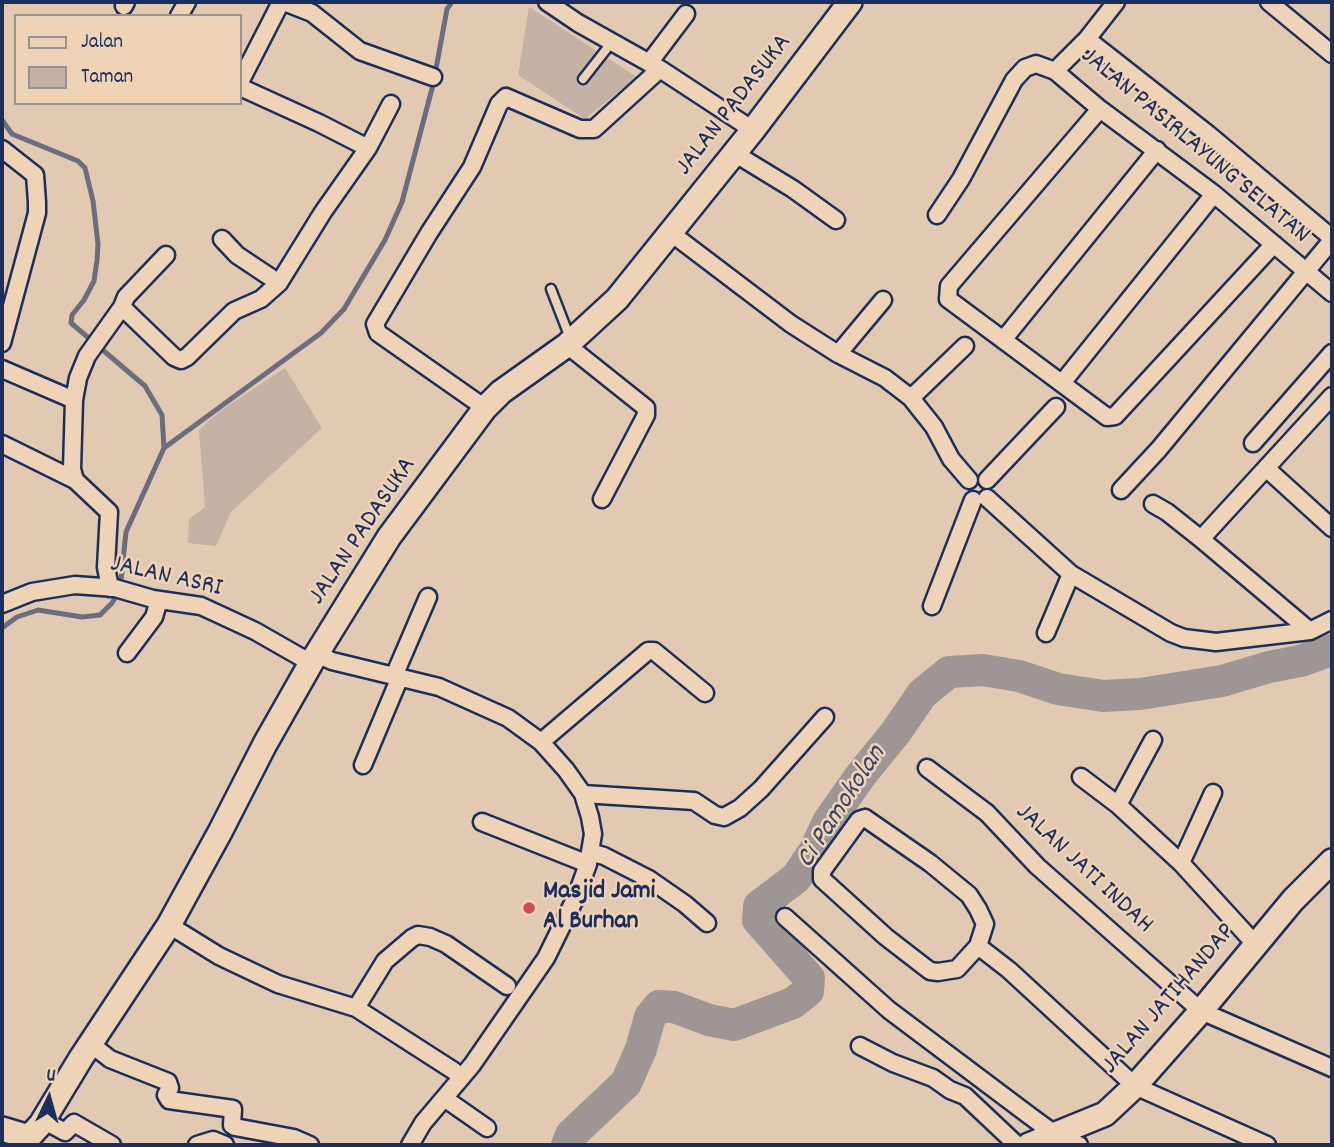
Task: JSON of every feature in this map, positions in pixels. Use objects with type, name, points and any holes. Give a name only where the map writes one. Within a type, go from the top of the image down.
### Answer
[{"type":"street","points":[[242,81],[282,2],[312,12],[360,51],[433,77]]},
{"type":"street","points":[[547,2],[655,66],[753,131]]},
{"type":"street","name":"JALAN PADASUKA","points":[[43,1120],[169,925],[264,744],[389,537],[485,408],[501,392],[569,343],[617,299],[753,131],[850,2]]},
{"type":"street","name":"JALAN PASIRLAYUNG SELATAN","points":[[1116,2],[1087,39],[1055,71],[1100,109],[1214,194],[1332,293]]},
{"type":"street","points":[[1269,2],[1332,54]]},
{"type":"street","points":[[485,408],[378,334],[375,327],[377,321],[472,167],[499,104],[506,97],[580,128],[594,129],[655,66],[686,14]]},
{"type":"street","points":[[1087,39],[1208,134],[1332,239],[1159,449],[1121,490]]},
{"type":"street","points":[[937,215],[961,179],[1014,80],[1025,68],[1036,64],[1055,71]]},
{"type":"street","points":[[242,86],[368,148]]},
{"type":"street","points":[[122,307],[174,358],[181,360],[187,357],[234,311],[261,299],[279,283],[323,212],[368,148],[391,104]]},
{"type":"street","points":[[1100,109],[949,286],[948,299],[1107,417],[1115,416],[1274,244]]},
{"type":"street","points":[[2,149],[35,175],[37,202],[34,225],[2,343]]},
{"type":"street","points":[[1003,340],[1157,150]]},
{"type":"street","points":[[734,153],[793,189],[836,220]]},
{"type":"street","points":[[1062,383],[1214,194]]},
{"type":"street","points":[[671,233],[791,324],[838,354],[885,378],[911,398],[934,427],[951,459],[969,480]]},
{"type":"street","points":[[222,239],[237,256],[279,283]]},
{"type":"street","points":[[75,480],[71,458],[78,378],[87,356],[122,307],[126,296],[166,255]]},
{"type":"street","points":[[838,354],[883,300]]},
{"type":"street","points":[[569,343],[646,408],[646,415],[601,499]]},
{"type":"street","points":[[911,398],[965,346]]},
{"type":"street","points":[[1253,443],[1332,353]]},
{"type":"street","points":[[2,369],[74,400]]},
{"type":"street","points":[[1201,539],[1330,403]]},
{"type":"street","points":[[987,480],[1056,407]]},
{"type":"street","points":[[2,444],[75,480],[109,512],[106,567],[119,590]]},
{"type":"street","points":[[1266,468],[1332,528]]},
{"type":"street","points":[[932,606],[980,499],[990,489],[987,480],[980,476],[969,480],[966,494],[980,499],[1071,573],[1171,633],[1184,638],[1216,642],[1310,631],[1332,620]]},
{"type":"street","points":[[1153,504],[1201,539],[1310,631]]},
{"type":"street","points":[[1046,634],[1071,573]]},
{"type":"street","name":"JALAN ASRI","points":[[2,604],[32,592],[75,586],[119,590],[159,600],[201,606],[314,658],[439,687],[508,718],[541,742],[583,794]]},
{"type":"street","points":[[363,765],[428,597]]},
{"type":"street","points":[[127,653],[154,617],[159,600]]},
{"type":"street","points":[[541,742],[648,650],[654,651],[705,693]]},
{"type":"street","points":[[410,1145],[423,1123],[483,1049],[547,958],[576,897],[589,858],[593,834],[583,794],[694,801],[715,816],[724,817],[740,808],[761,789],[825,717]]},
{"type":"street","points":[[1118,805],[1153,740]]},
{"type":"street","name":"JALAN JATI INDAH","points":[[927,768],[987,813],[1037,866],[1201,1011],[1332,1068]]},
{"type":"street","points":[[1081,777],[1118,805],[1181,863],[1256,945]]},
{"type":"street","points":[[1181,863],[1213,793]]},
{"type":"street","points":[[859,820],[871,820],[969,895],[985,924],[978,946],[957,969],[933,972],[886,937],[822,879],[822,871],[859,820]]},
{"type":"street","points":[[482,822],[589,858],[604,856],[649,879],[707,923]]},
{"type":"street","name":"JALAN JATIHANDAP","points":[[1029,1145],[1105,1114],[1135,1086],[1293,900],[1332,861]]},
{"type":"street","points":[[785,917],[889,1010],[1056,1135],[1079,1145]]},
{"type":"street","points":[[169,925],[219,956],[278,984],[356,1009],[454,1071]]},
{"type":"street","points":[[356,1009],[385,961],[412,937],[418,935],[446,944],[507,986]]},
{"type":"street","points":[[978,946],[1009,970],[1135,1086],[1266,1145]]},
{"type":"street","points":[[91,1044],[110,1059],[167,1082],[170,1088],[166,1096],[169,1100],[233,1109],[234,1127],[227,1145],[213,1140],[197,1145]]},
{"type":"street","points":[[860,1046],[893,1063],[933,1077],[950,1090],[965,1096],[1017,1145]]},
{"type":"street","points":[[444,1098],[487,1128]]},
{"type":"street","points":[[2,1129],[29,1137],[43,1120],[65,1132],[74,1123],[112,1145]]},
{"type":"street","points":[[234,1127],[293,1138],[310,1145]]},
{"type":"lane","points":[[583,79],[612,42]]},
{"type":"lane","points":[[551,289],[569,343]]},
{"type":"green space","points":[[529,7],[637,77],[585,119],[518,75]]},
{"type":"green space","points":[[285,368],[322,428],[231,512],[216,546],[188,543],[189,519],[205,507],[199,430],[220,411]]},
{"type":"waterway","points":[[164,448],[321,333],[344,309],[385,240],[402,202],[433,85],[447,9],[452,2]]},
{"type":"waterway","points":[[2,120],[12,134],[78,161],[85,168],[93,201],[97,260],[94,281],[72,315],[71,323],[145,386],[162,415],[164,448],[126,532],[120,590],[112,603],[100,615],[82,617],[38,610],[17,617],[2,628]]},
{"type":"waterway","name":"Ci Pamokolan","points":[[567,1145],[571,1135],[626,1083],[641,1049],[650,1017],[659,1006],[674,1007],[709,1020],[734,1025],[793,1003],[808,991],[809,978],[758,920],[759,906],[796,878],[815,850],[828,822],[861,775],[922,694],[949,672],[983,670],[1019,676],[1058,689],[1103,696],[1140,694],[1222,681],[1332,650]]},
{"type":"place","name":"Masjid Jami Al Burhan","points":[[529,908]]}]
